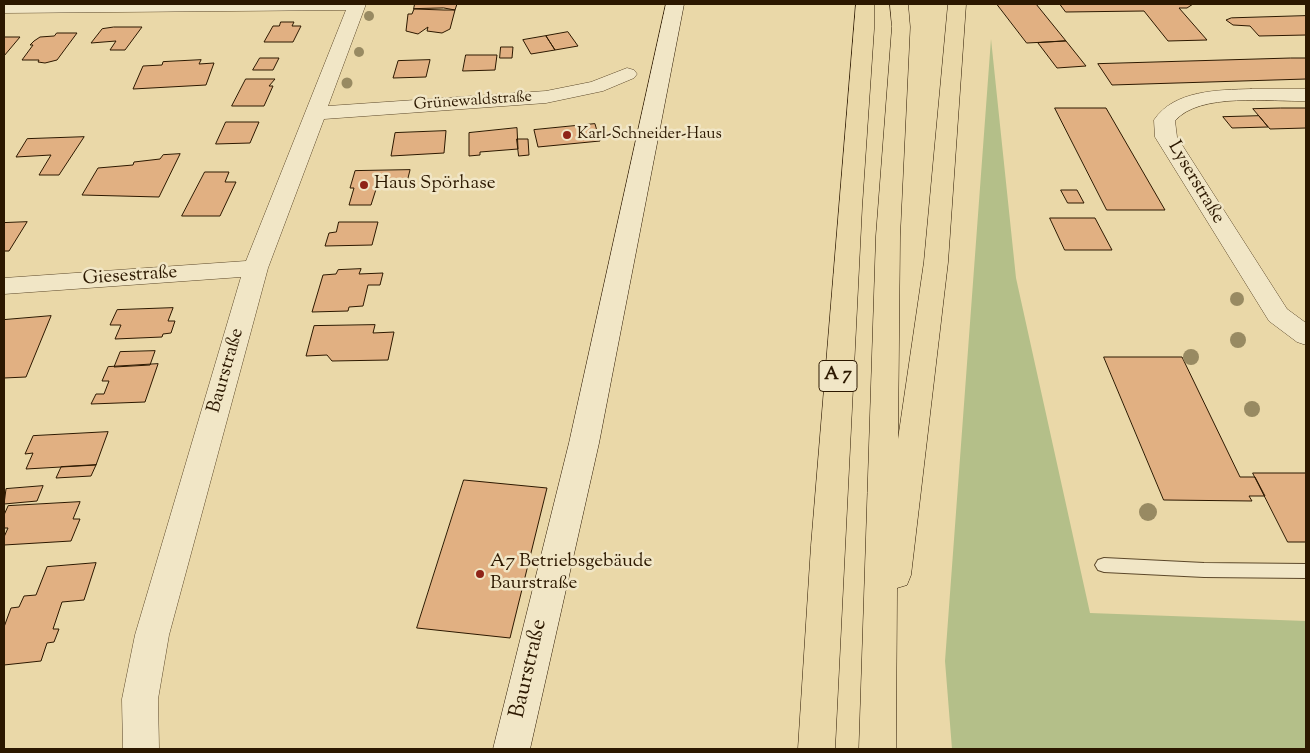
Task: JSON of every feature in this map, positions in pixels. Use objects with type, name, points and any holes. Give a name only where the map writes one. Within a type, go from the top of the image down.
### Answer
[{"type":"highway","name":"A 7","points":[[816,749],[853,162],[864,64],[864,4]]},
{"type":"highway","name":"A 7","points":[[876,749],[888,236],[901,27],[899,4]]},
{"type":"highway","points":[[878,682],[895,579],[936,262],[957,4]]},
{"type":"street","name":"Baurstraße","points":[[141,749],[140,699],[152,635],[256,268],[357,4]]},
{"type":"street","points":[[4,8],[357,4]]},
{"type":"street","name":"Baurstraße","points":[[511,749],[584,443],[675,4]]},
{"type":"street","name":"Grünewaldstraße","points":[[316,113],[546,97],[596,87],[627,74]]},
{"type":"street","name":"Lyserstraße","points":[[1306,95],[1207,98],[1173,109],[1164,120],[1166,137],[1278,315],[1306,336]]},
{"type":"street","name":"Giesestraße","points":[[4,286],[256,268]]},
{"type":"lane","points":[[1104,565],[1204,570],[1306,571]]},
{"type":"green space","points":[[991,39],[1016,278],[1090,613],[1306,621],[1306,749],[952,749],[945,661]]},
{"type":"building","points":[[415,4],[457,4],[455,10],[444,10],[414,9]]},
{"type":"building","points":[[997,4],[1036,4],[1066,41],[1027,43]]},
{"type":"building","points":[[1060,4],[1193,4],[1187,8],[1179,8],[1207,40],[1168,41],[1144,11],[1066,12]]},
{"type":"building","points":[[444,8],[455,10],[450,29],[442,33],[427,31],[428,27],[418,34],[406,31],[408,14],[412,14],[414,9]]},
{"type":"building","points":[[1306,16],[1306,35],[1259,36],[1250,26],[1233,25],[1226,20],[1231,18]]},
{"type":"building","points":[[281,22],[294,22],[292,26],[301,26],[293,42],[264,42],[273,26],[279,26]]},
{"type":"building","points":[[142,27],[125,50],[110,50],[116,41],[91,43],[102,29]]},
{"type":"building","points":[[568,32],[578,46],[555,50],[546,36]]},
{"type":"building","points":[[57,33],[77,33],[57,60],[45,63],[38,62],[39,60],[22,60],[34,41],[40,37],[54,36]]},
{"type":"building","points":[[546,36],[555,50],[531,54],[523,40]]},
{"type":"building","points":[[4,37],[20,37],[4,56]]},
{"type":"building","points":[[1066,41],[1086,66],[1057,68],[1038,43]]},
{"type":"building","points":[[501,47],[513,47],[512,58],[500,58]]},
{"type":"building","points":[[466,55],[497,55],[495,70],[463,71]]},
{"type":"building","points":[[260,58],[279,58],[273,70],[253,70]]},
{"type":"building","points":[[1306,58],[1306,79],[1112,85],[1098,64]]},
{"type":"building","points":[[201,60],[199,64],[214,63],[206,85],[133,89],[143,66],[162,65],[163,62]]},
{"type":"building","points":[[430,60],[426,77],[393,78],[398,61]]},
{"type":"building","points":[[246,79],[275,79],[269,86],[273,86],[264,106],[232,106]]},
{"type":"building","points":[[1055,108],[1106,108],[1165,210],[1107,210]]},
{"type":"building","points":[[1306,108],[1306,128],[1270,129],[1253,109]]},
{"type":"building","points":[[1259,116],[1268,127],[1232,128],[1223,117]]},
{"type":"building","points":[[226,122],[259,122],[250,143],[216,144]]},
{"type":"building","name":"Karl-Schneider-Haus","points":[[595,124],[600,141],[538,147],[534,130]]},
{"type":"building","points":[[517,128],[518,149],[480,152],[480,155],[469,156],[469,133]]},
{"type":"building","points":[[446,131],[444,153],[391,156],[395,133]]},
{"type":"building","points":[[84,137],[59,175],[39,175],[51,155],[16,157],[27,139]]},
{"type":"building","points":[[517,139],[528,139],[529,155],[519,156]]},
{"type":"building","points":[[180,154],[159,197],[82,195],[98,168],[133,165],[134,162],[160,159],[163,155]]},
{"type":"building","name":"Haus Spörhase","points":[[410,170],[407,182],[378,183],[371,205],[349,205],[354,188],[350,188],[355,171]]},
{"type":"building","points":[[205,172],[229,172],[225,182],[236,182],[220,216],[182,216]]},
{"type":"building","points":[[1061,190],[1077,190],[1084,203],[1068,203]]},
{"type":"building","points":[[1050,218],[1095,218],[1112,250],[1065,250]]},
{"type":"building","points":[[27,222],[9,251],[4,251],[4,223]]},
{"type":"building","points":[[339,222],[378,222],[372,245],[325,246],[329,233],[336,232]]},
{"type":"building","points":[[361,269],[359,274],[383,273],[380,285],[368,285],[363,306],[349,307],[348,311],[312,312],[323,275],[336,274],[338,270]]},
{"type":"building","points":[[173,308],[168,321],[175,321],[171,333],[163,334],[162,337],[115,339],[121,325],[110,325],[117,310]]},
{"type":"building","points":[[51,316],[26,377],[4,378],[4,320]]},
{"type":"building","points":[[375,325],[373,333],[394,332],[388,360],[332,361],[327,355],[306,356],[314,326]]},
{"type":"building","points":[[155,351],[150,365],[114,367],[120,352]]},
{"type":"building","points":[[1104,357],[1182,357],[1240,477],[1255,477],[1265,496],[1249,496],[1252,501],[1164,500]]},
{"type":"building","points":[[158,364],[145,402],[91,404],[96,394],[104,394],[109,381],[102,381],[108,367]]},
{"type":"building","points":[[108,432],[96,465],[26,469],[33,453],[25,454],[33,436]]},
{"type":"building","points":[[96,465],[91,476],[56,478],[61,467]]},
{"type":"building","points":[[1253,473],[1306,473],[1306,542],[1288,542]]},
{"type":"building","name":"A7 Betriebsgebäude Baurstraße","points":[[464,480],[547,488],[510,638],[417,628]]},
{"type":"building","points":[[43,486],[37,501],[4,504],[6,489]]},
{"type":"building","points":[[80,502],[73,519],[80,519],[71,541],[4,545],[4,537],[8,528],[4,528],[4,515],[8,506]]},
{"type":"building","points":[[96,563],[84,600],[62,602],[53,629],[59,629],[54,642],[47,643],[41,661],[4,665],[4,627],[11,608],[19,607],[24,596],[36,595],[47,567]]},
{"type":"place","name":"Karl-Schneider-Haus","points":[[567,135]]},
{"type":"place","name":"Haus Spörhase","points":[[364,185]]},
{"type":"place","name":"A7 Betriebsgebäude Baurstraße","points":[[480,574]]}]
